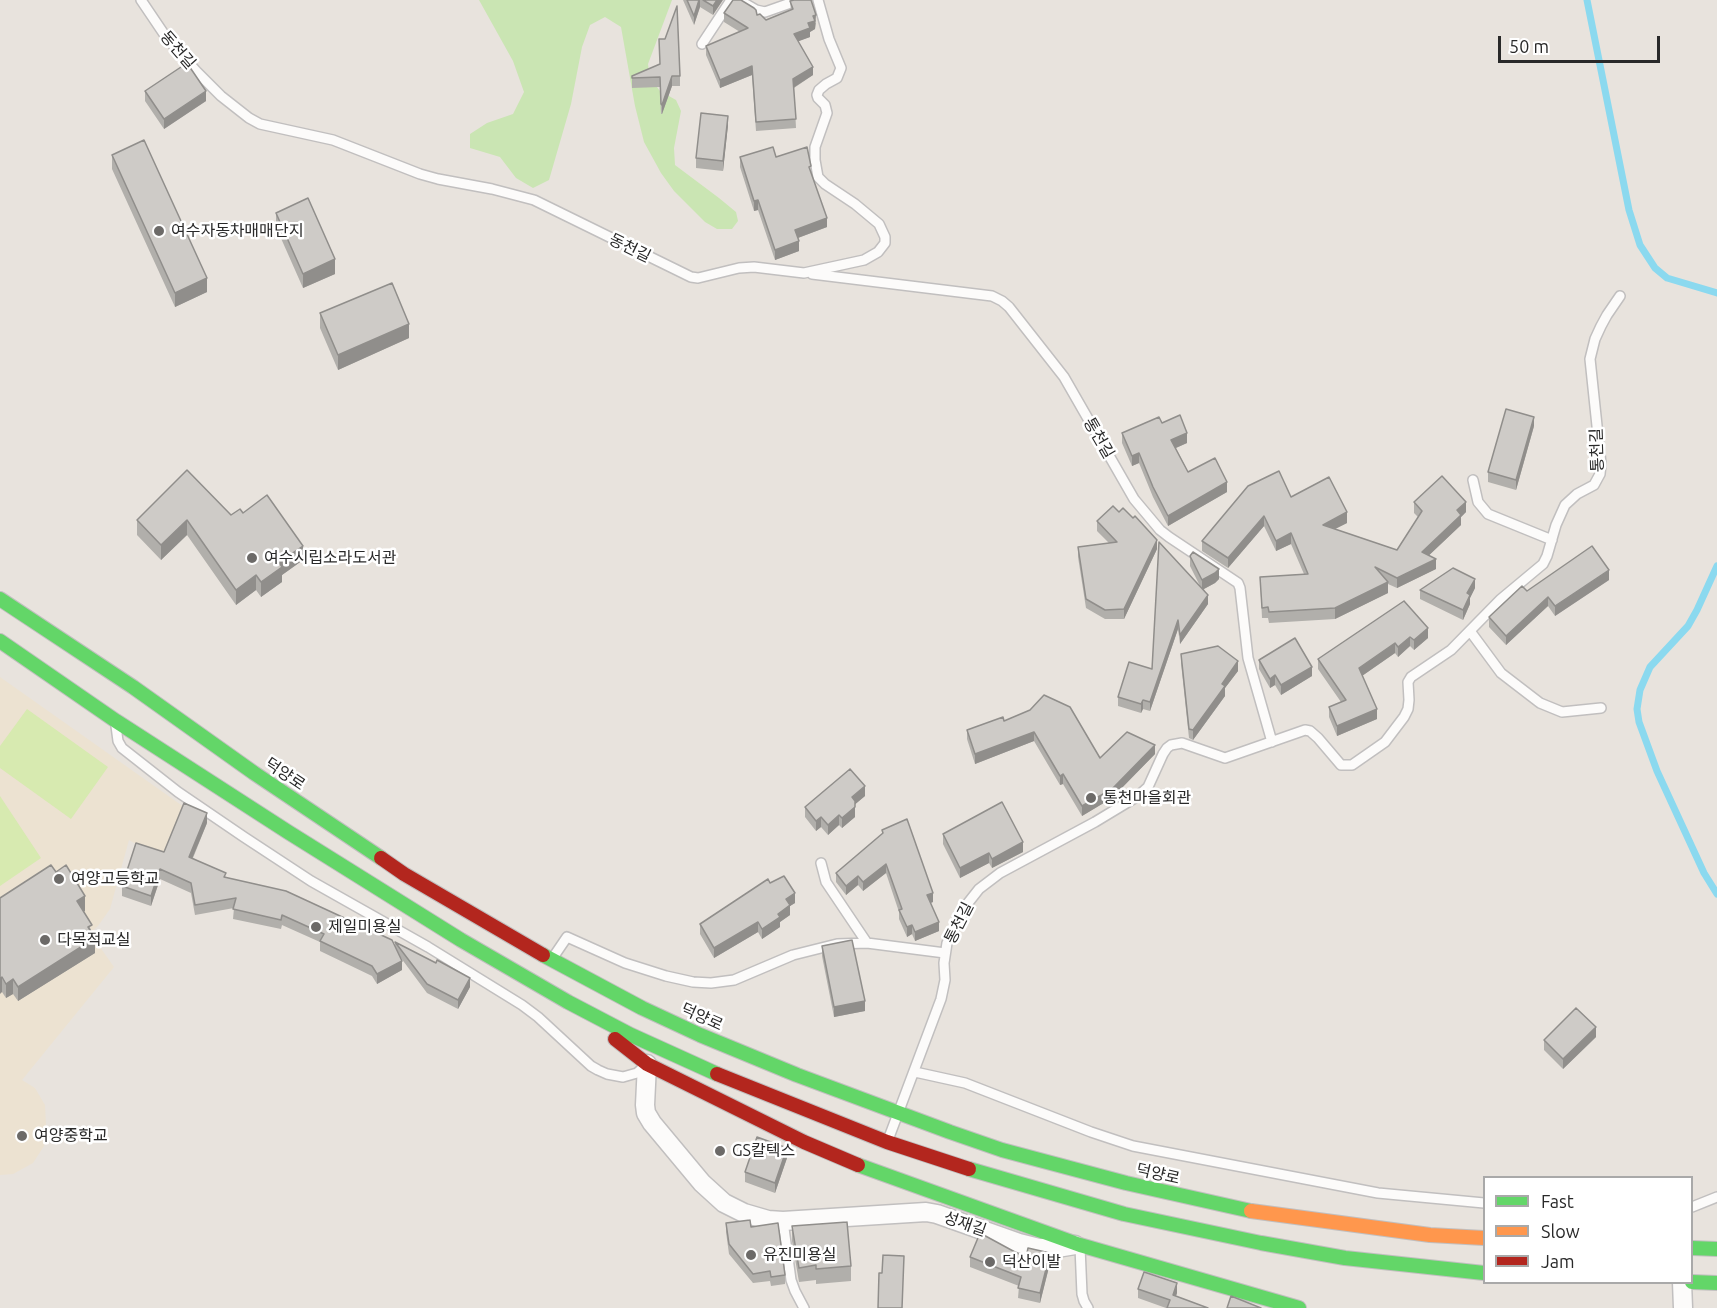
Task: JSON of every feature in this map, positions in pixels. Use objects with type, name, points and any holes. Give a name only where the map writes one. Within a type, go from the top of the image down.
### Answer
[{"type":"main road","name":"덕양로","points":[[0,599],[131,691],[404,874],[551,960],[642,1008],[700,1035],[797,1075],[1002,1150],[1126,1183],[1259,1213],[1407,1232],[1483,1238]]},
{"type":"main road","points":[[0,641],[413,910],[568,1002],[654,1047],[695,1065],[887,1142],[989,1176],[1124,1214],[1345,1258],[1483,1273]]},
{"type":"main road","points":[[568,1002],[647,1064],[804,1142],[898,1181],[1080,1245],[1299,1308]]},
{"type":"main road","points":[[647,1064],[654,1047]]},
{"type":"main road","points":[[1693,1248],[1717,1249]]},
{"type":"main road","points":[[1693,1282],[1717,1282]]},
{"type":"street","name":"성재길","points":[[647,1064],[646,1113],[702,1183],[723,1203],[733,1209],[755,1217],[783,1221],[926,1212],[1039,1248],[1080,1245]]},
{"type":"street","points":[[1682,1284],[1683,1308]]},
{"type":"lane","name":"동천길","points":[[141,0],[166,37],[196,71],[234,109],[260,124],[333,140],[438,179],[534,200],[691,278],[754,267],[804,273],[864,260],[882,248],[885,237],[879,224],[818,177],[815,147],[827,113],[825,105],[817,94],[826,84],[837,78],[841,68],[829,39],[818,0]]},
{"type":"lane","points":[[702,44],[731,0]]},
{"type":"lane","points":[[739,0],[756,10],[765,12],[799,0]]},
{"type":"lane","name":"통천길","points":[[804,273],[992,296],[1009,307],[1064,377],[1134,499],[1144,512],[1169,537],[1238,583],[1248,658],[1272,742]]},
{"type":"lane","name":"통천길","points":[[887,1142],[941,999],[945,980],[947,943],[968,903],[979,889],[1000,873],[1095,822],[1143,792],[1152,780],[1163,754],[1171,745],[1182,743],[1225,758],[1302,730],[1310,731],[1318,738],[1341,765],[1352,765],[1385,742],[1404,717],[1408,709],[1408,682],[1411,677],[1450,650],[1501,599],[1543,564],[1565,505],[1577,494],[1594,485],[1600,474],[1601,464],[1590,359],[1601,326],[1620,296]]},
{"type":"lane","points":[[1473,480],[1478,502],[1488,514],[1552,540]]},
{"type":"lane","points":[[1470,631],[1501,673],[1540,703],[1562,712],[1601,708]]},
{"type":"lane","points":[[118,716],[116,734],[122,748],[178,792],[311,881],[428,947],[522,1005],[598,1070],[623,1077],[637,1072],[647,1064]]},
{"type":"lane","points":[[821,863],[826,882],[867,943]]},
{"type":"lane","name":"통천길","points":[[551,960],[567,937],[625,963],[666,976],[693,982],[722,983],[735,980],[793,955],[837,944],[867,943],[945,953]]},
{"type":"lane","points":[[915,1072],[965,1083],[1090,1132],[1133,1146],[1378,1193],[1483,1203]]},
{"type":"lane","points":[[1693,1207],[1717,1197]]},
{"type":"lane","points":[[783,1221],[791,1280],[804,1308]]},
{"type":"lane","points":[[1080,1245],[1082,1294],[1088,1308]]},
{"type":"shaded area","name":"여양고등학교","points":[[0,677],[184,807],[162,859],[129,840],[110,909],[90,933],[114,967],[22,1080],[35,1088],[45,1105],[44,1146],[33,1163],[13,1174],[0,1175]]},
{"type":"green space","points":[[479,0],[672,0],[648,64],[650,78],[660,91],[676,100],[681,111],[674,148],[675,165],[736,212],[738,221],[732,229],[717,229],[705,222],[674,191],[661,173],[644,142],[621,27],[605,17],[590,25],[582,47],[571,104],[549,180],[533,188],[516,178],[500,157],[470,148],[470,134],[487,123],[513,114],[524,92],[513,61]]},
{"type":"green space","points":[[27,709],[108,767],[71,819],[0,768],[0,746]]},
{"type":"green space","points":[[0,796],[41,858],[0,886]]},
{"type":"building","points":[[687,0],[699,0],[694,16]]},
{"type":"building","points":[[703,0],[717,0],[713,6]]},
{"type":"building","points":[[733,0],[741,0],[754,8],[757,15],[760,14],[766,20],[793,9],[790,1],[811,0],[816,15],[813,16],[815,21],[808,23],[810,28],[794,34],[813,67],[793,79],[796,119],[756,122],[752,66],[720,80],[706,46],[748,28],[724,13]]},
{"type":"building","points":[[677,6],[680,76],[672,76],[662,105],[660,77],[632,78],[632,76],[660,64],[659,39],[665,39]]},
{"type":"building","points":[[187,63],[206,91],[164,119],[145,91]]},
{"type":"building","points":[[701,113],[728,116],[723,161],[696,158]]},
{"type":"building","name":"여수자동차매매단지","points":[[144,140],[207,278],[175,293],[112,155]]},
{"type":"building","points":[[773,147],[776,157],[807,147],[811,166],[809,167],[827,218],[795,230],[799,241],[775,250],[758,200],[754,201],[740,157]]},
{"type":"building","points":[[308,198],[335,259],[303,274],[276,213]]},
{"type":"building","points":[[392,283],[409,324],[338,355],[320,313]]},
{"type":"building","points":[[1506,409],[1534,417],[1516,480],[1488,472]]},
{"type":"building","points":[[1180,415],[1187,433],[1171,440],[1188,472],[1215,458],[1227,482],[1168,516],[1139,453],[1132,456],[1122,433],[1159,417],[1162,423]]},
{"type":"building","points":[[187,470],[231,515],[240,509],[243,513],[267,495],[303,546],[279,562],[282,567],[261,582],[256,575],[236,590],[187,520],[161,545],[137,520]]},
{"type":"building","points":[[1279,471],[1291,497],[1329,477],[1347,512],[1323,525],[1397,550],[1422,511],[1414,502],[1442,476],[1466,502],[1457,510],[1461,515],[1422,552],[1436,559],[1397,578],[1375,567],[1388,582],[1335,608],[1269,612],[1268,607],[1262,608],[1260,577],[1308,574],[1291,533],[1276,541],[1264,516],[1228,558],[1202,541],[1248,486]]},
{"type":"building","points":[[1113,506],[1119,512],[1123,508],[1133,518],[1135,516],[1157,540],[1124,609],[1105,610],[1086,599],[1078,547],[1117,542],[1097,521]]},
{"type":"building","points":[[1159,542],[1208,595],[1180,635],[1178,620],[1150,702],[1143,700],[1141,704],[1118,697],[1129,662],[1152,669]]},
{"type":"building","points":[[1592,546],[1609,570],[1555,606],[1548,597],[1506,636],[1489,617],[1522,586],[1527,591]]},
{"type":"building","points":[[1193,552],[1219,569],[1202,580],[1190,556]]},
{"type":"building","points":[[1453,568],[1475,579],[1467,593],[1470,595],[1463,610],[1420,590]]},
{"type":"building","points":[[1404,601],[1428,628],[1414,640],[1410,637],[1398,647],[1395,643],[1359,668],[1377,709],[1337,726],[1329,707],[1346,700],[1318,659]]},
{"type":"building","points":[[1295,638],[1312,667],[1281,685],[1275,675],[1270,679],[1259,660]]},
{"type":"building","points":[[1218,646],[1238,661],[1222,684],[1225,686],[1193,730],[1189,729],[1181,654]]},
{"type":"building","points":[[1044,695],[1070,707],[1100,758],[1127,732],[1155,745],[1112,789],[1082,806],[1063,774],[1060,776],[1034,732],[975,754],[967,730],[1003,717],[1004,721],[1030,710]]},
{"type":"building","points":[[850,769],[865,786],[852,797],[855,807],[842,818],[839,815],[828,825],[821,817],[816,821],[805,807]]},
{"type":"building","points":[[1002,802],[1023,842],[992,859],[989,853],[960,868],[943,834]]},
{"type":"building","points":[[184,803],[207,813],[189,857],[226,873],[224,877],[286,891],[392,940],[402,961],[377,974],[372,966],[320,941],[324,934],[282,915],[281,920],[233,909],[236,898],[195,905],[191,883],[160,869],[151,896],[122,886],[136,843],[164,852]]},
{"type":"building","points":[[907,819],[933,893],[927,895],[939,922],[915,932],[912,925],[907,927],[899,910],[902,909],[886,864],[863,882],[858,876],[846,886],[836,873],[883,833],[882,830]]},
{"type":"building","name":"다목적교실","points":[[51,865],[56,872],[66,865],[85,896],[77,901],[92,925],[88,927],[95,938],[18,987],[13,979],[6,984],[2,977],[0,979],[0,898]]},
{"type":"building","points":[[784,876],[795,893],[786,899],[790,905],[778,914],[780,917],[762,929],[758,922],[714,948],[700,924],[768,879],[770,883]]},
{"type":"building","points":[[852,940],[865,1001],[834,1007],[822,946]]},
{"type":"building","points":[[395,942],[436,963],[437,960],[470,978],[458,1000],[427,984]]},
{"type":"building","points":[[1576,1008],[1596,1027],[1563,1059],[1544,1040]]},
{"type":"building","points":[[757,1137],[787,1148],[775,1183],[745,1172]]},
{"type":"building","points":[[750,1220],[751,1227],[778,1223],[785,1275],[771,1277],[770,1271],[753,1274],[729,1244],[726,1223]]},
{"type":"building","points":[[847,1222],[851,1266],[816,1269],[816,1265],[799,1268],[792,1226]]},
{"type":"building","points":[[980,1233],[1026,1258],[1028,1248],[1050,1253],[1040,1293],[1018,1288],[1021,1277],[970,1257]]},
{"type":"building","points":[[883,1255],[904,1256],[902,1308],[878,1308],[879,1273],[882,1273]]},
{"type":"building","points":[[1144,1272],[1177,1283],[1173,1295],[1208,1308],[1167,1308],[1170,1300],[1138,1289]]},
{"type":"building","points":[[1231,1296],[1261,1308],[1227,1308]]},
{"type":"waterway","points":[[1587,0],[1629,210],[1640,245],[1655,268],[1667,278],[1717,293]]},
{"type":"waterway","points":[[1717,566],[1688,626],[1650,667],[1640,690],[1637,709],[1639,722],[1657,771],[1704,873],[1717,894]]},
{"type":"traffic: fast","points":[[0,599],[133,687],[254,773],[381,858]]},
{"type":"traffic: fast","points":[[0,641],[116,721],[461,940],[568,1002],[631,1035],[717,1074]]},
{"type":"traffic: fast","points":[[543,955],[642,1008],[700,1035],[797,1075],[950,1132],[1002,1150],[1126,1183],[1251,1211]]},
{"type":"traffic: fast","points":[[858,1165],[1080,1245],[1299,1308]]},
{"type":"traffic: fast","points":[[969,1169],[1124,1214],[1261,1243],[1345,1258],[1483,1273]]},
{"type":"traffic: fast","points":[[1693,1248],[1717,1249]]},
{"type":"traffic: fast","points":[[1693,1282],[1717,1283]]},
{"type":"traffic: slow","points":[[1251,1211],[1430,1235],[1483,1238]]},
{"type":"traffic: jam","points":[[381,858],[404,874],[543,955]]},
{"type":"traffic: jam","points":[[615,1039],[647,1064],[804,1142],[858,1165]]},
{"type":"traffic: jam","points":[[717,1074],[887,1142],[969,1169]]},
{"type":"place","name":"여수자동차매매단지","points":[[159,231]]},
{"type":"place","name":"여수시립소라도서관","points":[[252,558]]},
{"type":"place","name":"통천마을회관","points":[[1091,798]]},
{"type":"place","name":"여양고등학교","points":[[59,879]]},
{"type":"place","name":"제일미용실","points":[[316,927]]},
{"type":"place","name":"다목적교실","points":[[45,940]]},
{"type":"place","name":"여양중학교","points":[[22,1136]]},
{"type":"place","name":"GS칼텍스","points":[[720,1151]]},
{"type":"place","name":"유진미용실","points":[[751,1255]]},
{"type":"place","name":"덕산이발","points":[[990,1262]]}]
